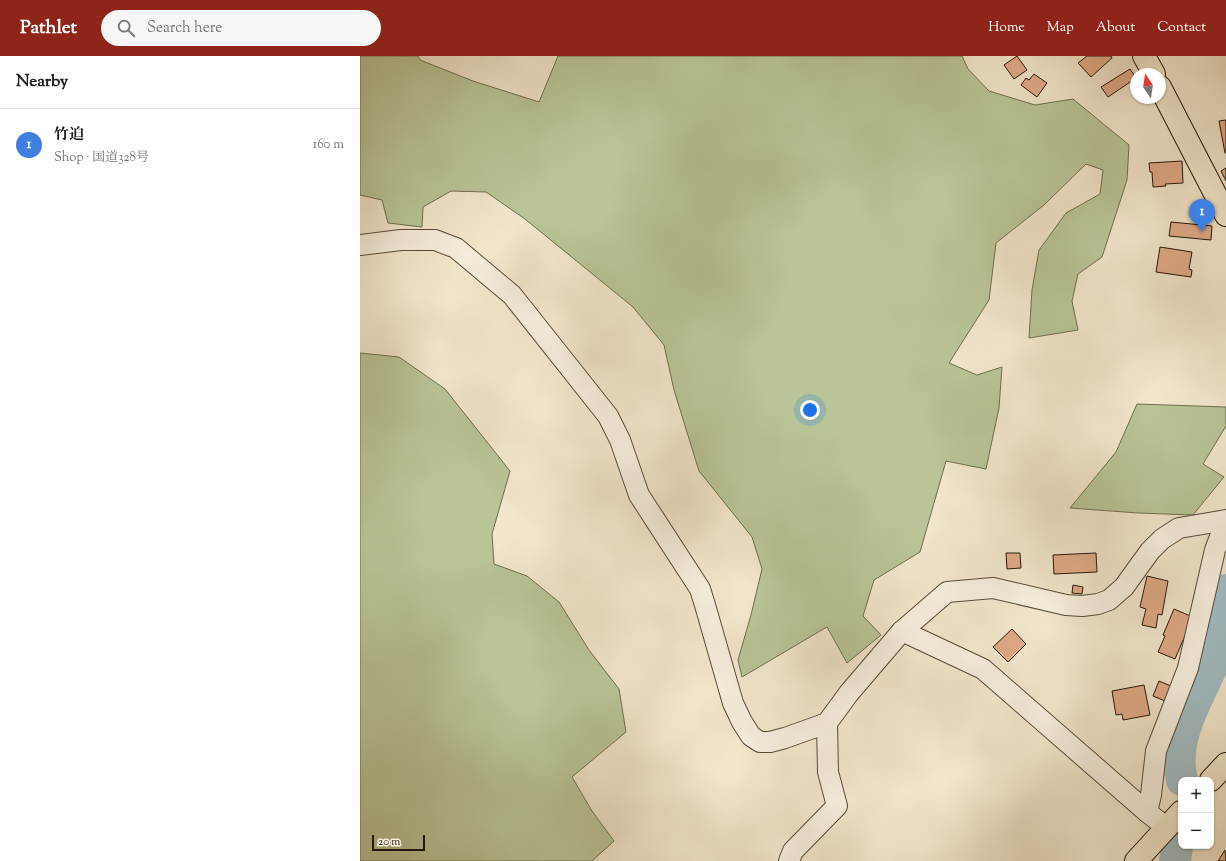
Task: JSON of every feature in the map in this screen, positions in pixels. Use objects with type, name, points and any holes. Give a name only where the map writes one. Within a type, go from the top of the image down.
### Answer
[{"type":"highway","points":[[1144,56],[1151,68]]},
{"type":"highway","points":[[1166,98],[1226,215]]},
{"type":"highway","points":[[1214,777],[1226,764]]},
{"type":"highway","points":[[1136,861],[1174,820]]},
{"type":"street","points":[[360,245],[402,240],[435,240],[456,248],[512,295],[608,416],[620,440],[639,495],[700,588],[733,703],[751,736],[760,742],[770,742],[827,723],[902,631],[947,592],[994,588],[1066,605],[1082,606],[1098,604],[1109,600],[1124,586],[1150,551],[1162,538],[1179,528],[1226,520]]},
{"type":"street","points":[[1147,812],[1151,795],[1156,751],[1188,668],[1215,550],[1223,529],[1226,526]]},
{"type":"street","points":[[902,631],[983,669],[1147,812],[1174,820]]},
{"type":"street","points":[[789,861],[793,851],[837,806],[828,772],[827,723]]},
{"type":"green space","points":[[360,56],[418,56],[420,60],[473,81],[539,102],[558,56],[962,56],[968,69],[989,91],[1035,105],[1073,99],[1129,145],[1127,180],[1102,257],[1078,274],[1072,301],[1078,330],[1029,338],[1032,290],[1039,250],[1066,213],[1100,194],[1103,170],[1086,164],[1044,205],[996,243],[989,300],[949,363],[977,375],[1002,367],[999,408],[986,469],[946,461],[920,552],[874,580],[863,616],[881,635],[847,663],[827,627],[742,677],[738,660],[762,569],[752,537],[699,471],[674,390],[664,345],[633,307],[525,219],[486,192],[451,191],[423,207],[422,227],[388,223],[382,200],[360,195]]},
{"type":"green space","points":[[360,353],[399,357],[445,389],[510,471],[492,534],[494,564],[527,576],[559,602],[589,650],[619,689],[626,732],[572,777],[592,811],[614,841],[592,861],[360,861]]},
{"type":"green space","points":[[1137,404],[1226,407],[1226,426],[1203,464],[1224,477],[1193,515],[1070,508],[1116,452]]},
{"type":"building","points":[[1017,56],[1027,70],[1014,79],[1004,65]]},
{"type":"building","points":[[1087,56],[1111,56],[1112,58],[1091,77],[1078,63]]},
{"type":"building","points":[[1130,69],[1130,82],[1108,97],[1101,87]]},
{"type":"building","points":[[1034,74],[1047,83],[1037,97],[1021,85],[1026,78],[1029,80]]},
{"type":"building","points":[[1226,120],[1226,153],[1225,153],[1219,121]]},
{"type":"building","points":[[1182,161],[1183,183],[1165,184],[1166,186],[1153,187],[1152,172],[1150,172],[1149,163]]},
{"type":"building","points":[[1226,168],[1226,181],[1221,171]]},
{"type":"building","points":[[1171,222],[1212,226],[1211,240],[1169,236]]},
{"type":"building","points":[[1160,247],[1192,252],[1189,269],[1192,270],[1191,277],[1156,272]]},
{"type":"building","points":[[1006,553],[1020,553],[1021,568],[1007,569]]},
{"type":"building","points":[[1096,553],[1097,572],[1054,574],[1053,555]]},
{"type":"building","points":[[1147,576],[1168,581],[1162,615],[1158,614],[1156,628],[1142,625],[1146,609],[1140,607]]},
{"type":"building","points":[[1073,585],[1083,587],[1082,594],[1072,593]]},
{"type":"building","points":[[1174,609],[1193,617],[1175,659],[1158,652],[1165,636],[1163,635]]},
{"type":"building","points":[[1012,629],[1026,644],[1008,662],[993,647]]},
{"type":"building","points":[[1159,681],[1171,686],[1165,701],[1153,696]]},
{"type":"building","points":[[1144,685],[1150,715],[1123,720],[1122,714],[1116,715],[1112,691]]},
{"type":"building","points":[[1225,850],[1226,861],[1218,861]]},
{"type":"waterway","points":[[1182,777],[1180,748],[1189,718],[1221,643],[1224,629],[1224,603],[1226,590]]},
{"type":"waterway","points":[[1175,861],[1178,840]]},
{"type":"place","name":"竹迫","points":[[1202,232]]}]
